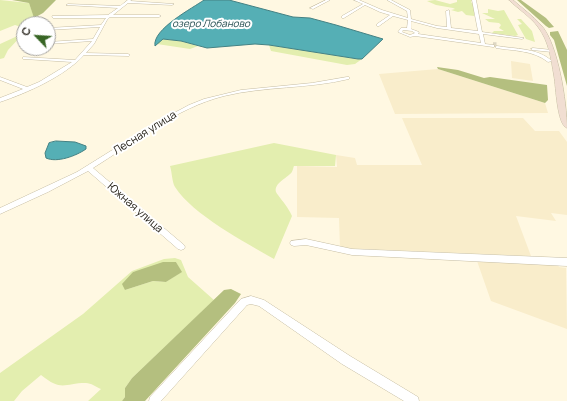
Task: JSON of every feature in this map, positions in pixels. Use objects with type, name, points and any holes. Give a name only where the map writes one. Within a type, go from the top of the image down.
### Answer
[{"type":"main road","points":[[511,0],[540,26],[545,35],[559,85],[563,116],[567,129]]},
{"type":"main road","points":[[549,50],[557,107],[567,129]]},
{"type":"street","points":[[312,8],[328,0]]},
{"type":"street","points":[[356,0],[392,14],[410,18],[432,26],[522,38]]},
{"type":"street","points":[[389,0],[405,8],[410,14],[409,29]]},
{"type":"street","points":[[474,0],[483,44]]},
{"type":"street","points":[[0,100],[27,89],[59,73],[76,61],[84,54],[94,40],[100,26],[108,16],[128,1],[172,4]]},
{"type":"street","points":[[343,17],[365,4]]},
{"type":"street","points":[[68,5],[119,7]]},
{"type":"street","points":[[448,11],[449,28]]},
{"type":"street","points":[[378,25],[392,14]]},
{"type":"street","points":[[56,17],[159,16]]},
{"type":"street","points":[[56,29],[100,26]]},
{"type":"street","points":[[417,33],[406,35],[400,32],[403,29],[409,29],[417,33],[483,44],[549,50]]},
{"type":"street","points":[[56,42],[94,40]]},
{"type":"street","points":[[495,45],[534,53],[544,56],[550,61]]},
{"type":"street","points":[[84,54],[128,55]]},
{"type":"street","points":[[24,58],[76,61]]},
{"type":"street","points":[[0,78],[27,89]]},
{"type":"street","name":"Лесная улица","points":[[0,211],[43,192],[89,168],[167,118],[207,100],[256,89],[318,85],[347,78]]},
{"type":"street","name":"Южная улица","points":[[89,168],[181,247]]},
{"type":"street","points":[[294,243],[306,242],[352,252],[567,261]]},
{"type":"street","points":[[154,401],[244,302],[251,300],[260,303],[346,360],[414,401]]},
{"type":"shaded area","points":[[511,61],[530,64],[533,81],[512,78]]},
{"type":"shaded area","points":[[438,69],[545,103],[548,113],[395,114],[379,74]]},
{"type":"shaded area","points":[[402,118],[523,118],[535,131],[559,131],[567,142],[567,215],[551,213],[556,221],[516,216],[531,256],[340,248],[339,218],[297,217],[297,166],[337,167],[336,155],[355,158],[357,165],[422,165]]},
{"type":"shaded area","points":[[477,261],[557,264],[559,267],[566,268],[567,329],[491,301]]},
{"type":"green space","points":[[0,0],[29,3],[34,16],[16,16],[16,25],[0,31]]},
{"type":"green space","points":[[12,0],[56,0],[43,13],[38,16],[33,16],[29,3]]},
{"type":"green space","points":[[435,0],[450,4],[457,2],[457,0],[472,0],[471,2],[474,5],[474,16],[466,15],[462,11],[458,12],[451,10],[455,9],[436,5],[427,1]]},
{"type":"green space","points":[[517,0],[521,0],[546,18],[554,27],[549,28],[546,26]]},
{"type":"green space","points":[[488,9],[498,11],[504,10],[518,35],[515,36],[492,33],[494,31],[504,31],[499,28],[501,25],[499,23],[489,22],[485,19],[495,19],[482,13],[488,13]]},
{"type":"green space","points":[[517,19],[521,19],[532,31],[535,42],[526,39],[518,25],[522,24]]},
{"type":"green space","points":[[558,31],[567,50],[567,86],[554,40],[550,35],[550,32]]},
{"type":"green space","points":[[16,37],[16,42],[8,50],[4,58],[0,59],[0,44]]},
{"type":"green space","points":[[163,39],[181,41],[198,46],[190,49],[157,44],[157,42]]},
{"type":"green space","points":[[269,45],[362,59],[355,64],[347,65],[271,51]]},
{"type":"green space","points":[[437,67],[458,70],[484,78],[490,77],[547,85],[548,100],[545,103],[438,69]]},
{"type":"green space","points":[[274,143],[336,155],[335,166],[294,166],[291,173],[277,186],[276,192],[292,216],[274,259],[220,227],[194,208],[175,187],[170,166]]},
{"type":"green space","points":[[175,258],[181,260],[188,277],[214,300],[132,378],[125,388],[125,397],[122,401],[88,401],[101,389],[88,383],[59,385],[41,375],[22,391],[14,401],[0,401],[0,373],[83,314],[132,271],[164,259]],"holes":[[[176,262],[181,272],[166,282],[153,281],[125,290],[133,272]]]},
{"type":"green space","points":[[163,262],[176,262],[182,272],[166,282],[153,281],[125,290],[122,284],[133,272]]},
{"type":"green space","points":[[231,289],[241,294],[235,303],[145,401],[122,401],[125,397],[125,388],[132,378],[224,290]]},
{"type":"water","name":"озеро Лобаново","points":[[204,0],[229,0],[293,17],[310,18],[383,39],[362,59],[255,44],[207,48],[181,41],[163,39],[155,46],[156,39],[166,26]]},
{"type":"water","points":[[56,141],[75,142],[86,146],[86,149],[66,158],[55,160],[46,158],[45,153],[49,143]]}]
